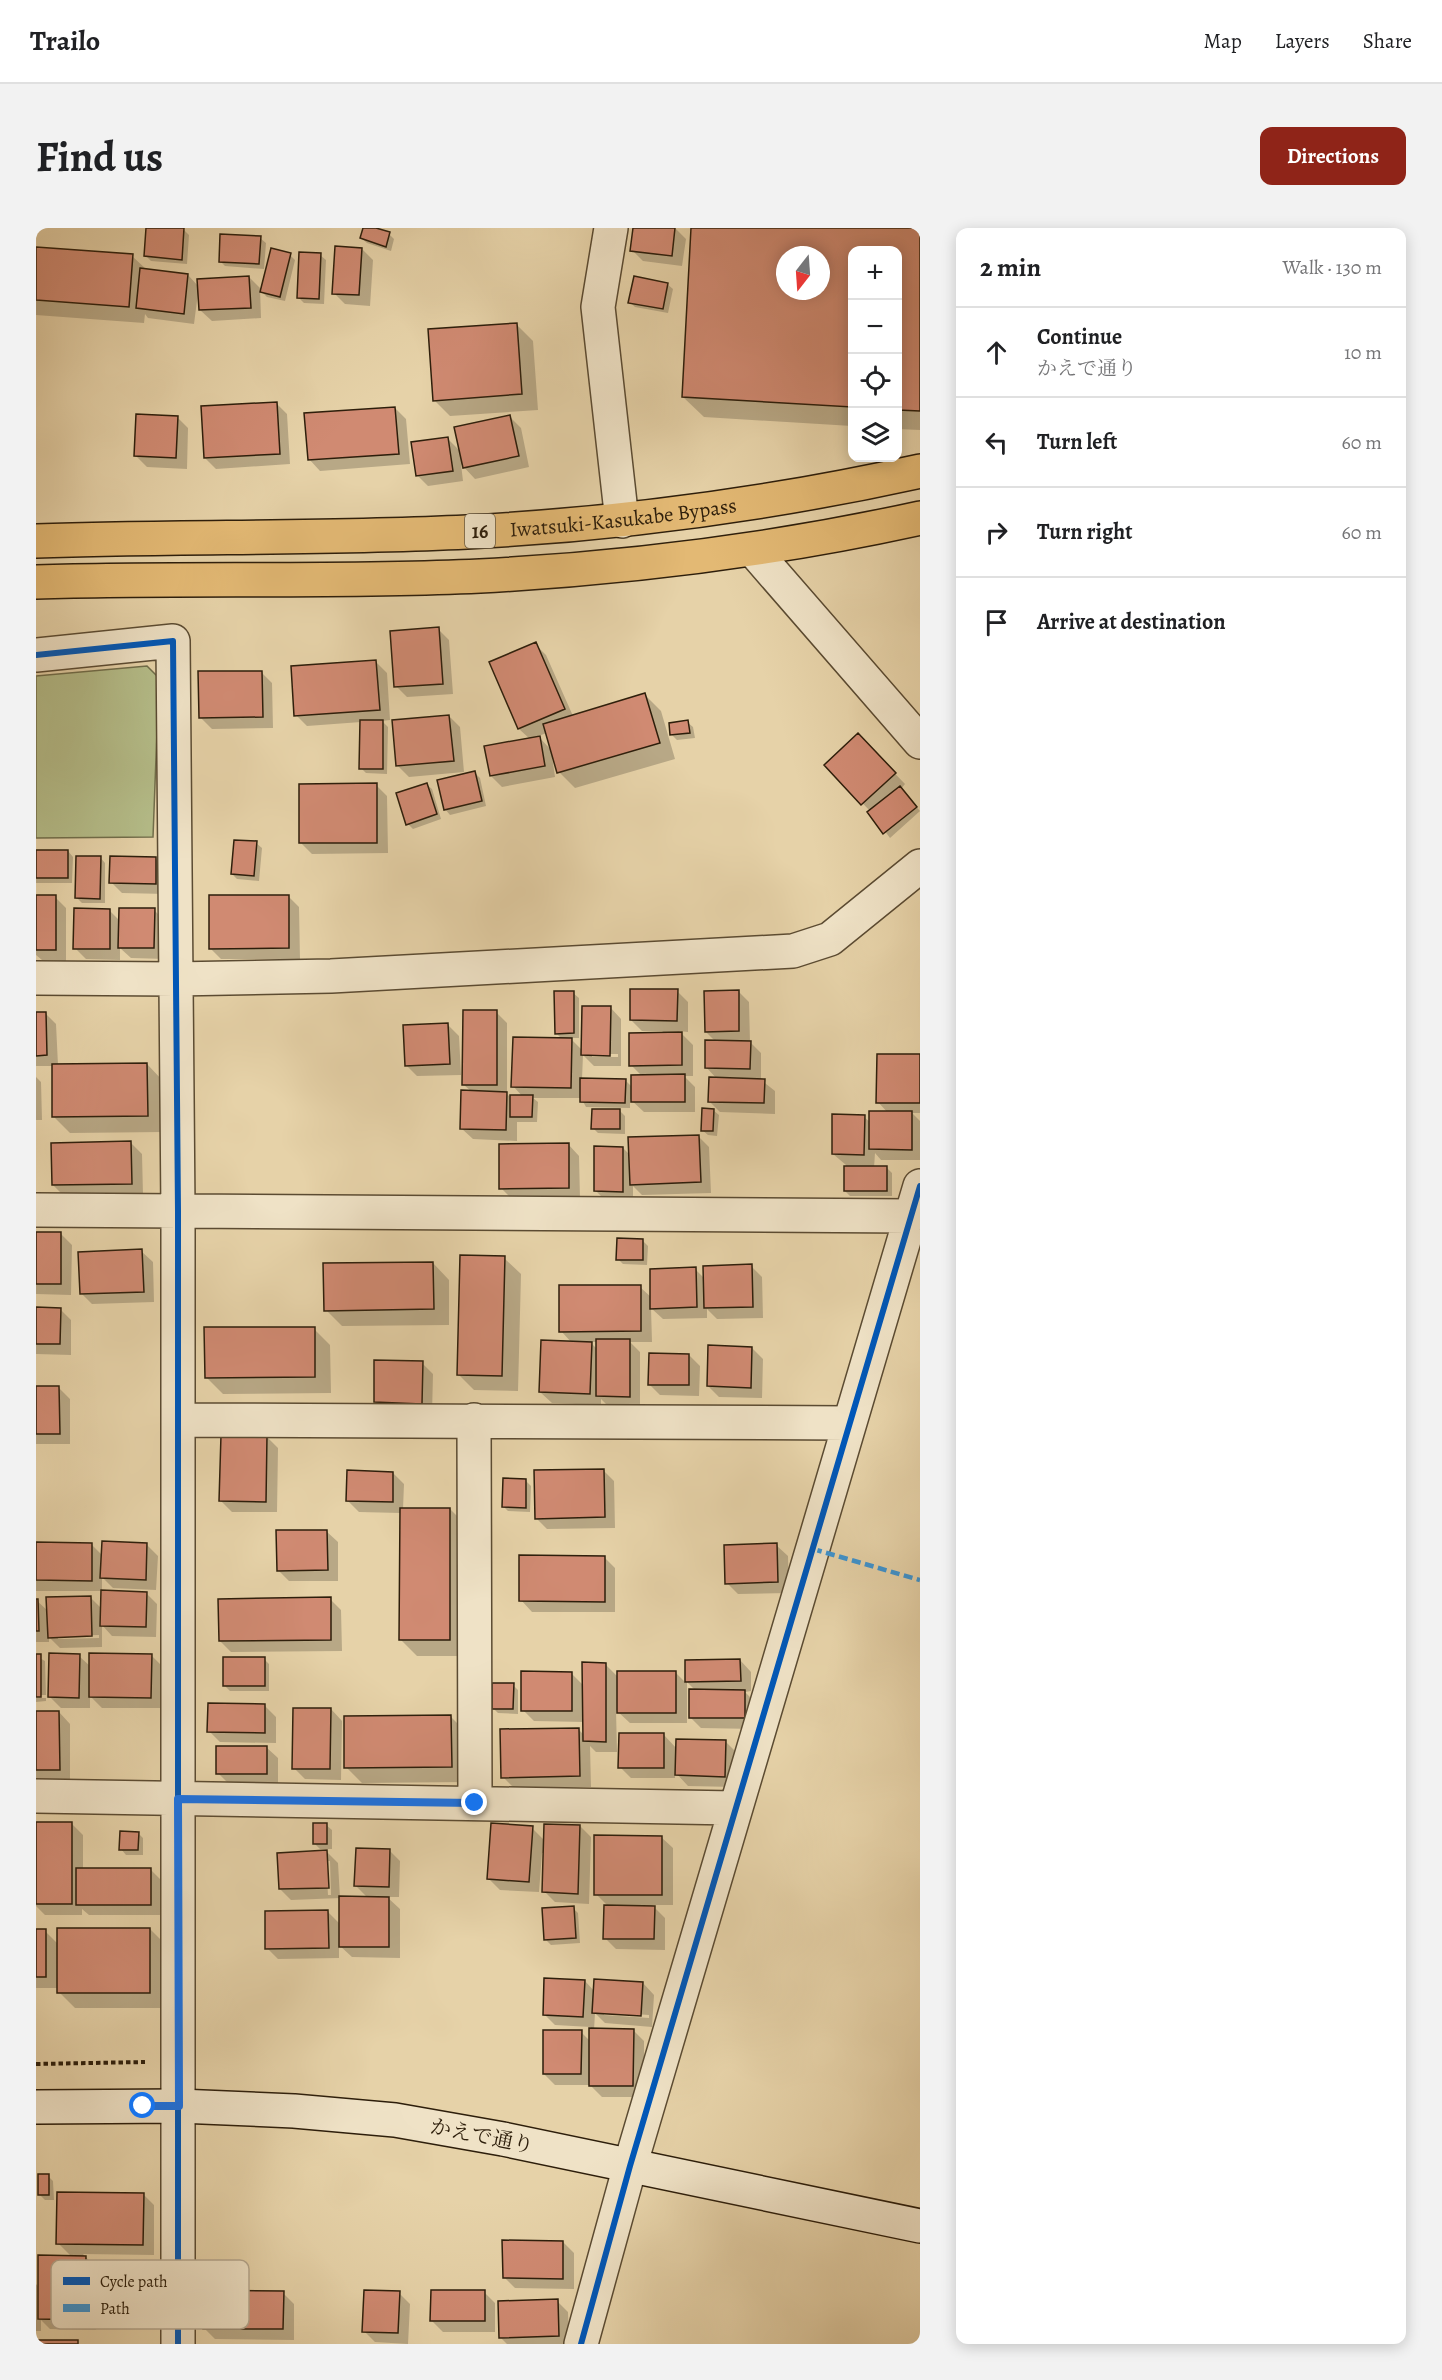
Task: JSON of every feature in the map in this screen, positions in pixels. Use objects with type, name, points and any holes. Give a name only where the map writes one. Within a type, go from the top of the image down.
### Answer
[{"type":"highway","name":"Iwatsuki-Kasukabe Bypass","points":[[36,541],[467,532],[622,521],[847,487],[920,471]]},
{"type":"highway","name":"16","points":[[36,582],[478,576],[618,567],[754,551],[920,518]]},
{"type":"street","points":[[611,228],[598,308],[622,521]]},
{"type":"street","points":[[754,551],[920,742]]},
{"type":"street","points":[[36,655],[173,641],[178,1211],[178,2260]]},
{"type":"street","points":[[36,978],[175,979],[331,976],[793,951],[830,939],[920,866]]},
{"type":"street","points":[[36,1210],[178,1211],[916,1201],[630,2166],[581,2344]]},
{"type":"street","points":[[178,1420],[849,1423]]},
{"type":"street","points":[[474,1420],[475,1803]]},
{"type":"street","points":[[36,1796],[735,1808]]},
{"type":"street","name":"かえで通り","points":[[36,2107],[179,2106],[294,2111],[395,2120],[503,2139],[920,2226]]},
{"type":"street","points":[[178,2329],[178,2344]]},
{"type":"path","points":[[36,2064],[144,2064],[149,2057]]},
{"type":"green space","points":[[147,666],[159,678],[153,837],[36,838],[36,676]]},
{"type":"building","points":[[146,228],[184,228],[182,260],[144,256]]},
{"type":"building","points":[[363,228],[376,228],[390,232],[386,247],[360,238]]},
{"type":"building","points":[[633,228],[675,228],[672,256],[630,251]]},
{"type":"building","points":[[691,228],[920,228],[920,411],[902,410],[902,246],[848,246],[848,407],[682,397]]},
{"type":"building","points":[[220,234],[261,236],[259,264],[219,262]]},
{"type":"building","points":[[335,246],[362,248],[359,295],[332,294]]},
{"type":"building","points":[[36,247],[133,254],[129,307],[36,300]]},
{"type":"building","points":[[271,248],[291,253],[280,297],[260,292]]},
{"type":"building","points":[[299,252],[321,253],[319,299],[297,298]]},
{"type":"building","points":[[140,268],[188,274],[184,314],[136,308]]},
{"type":"building","points":[[249,276],[251,308],[199,310],[197,279]]},
{"type":"building","points":[[634,276],[668,283],[663,309],[628,303]]},
{"type":"building","points":[[517,323],[522,394],[433,401],[428,329]]},
{"type":"building","points":[[277,402],[280,454],[204,458],[201,406]]},
{"type":"building","points":[[395,407],[399,454],[308,460],[304,413]]},
{"type":"building","points":[[136,414],[178,416],[176,458],[134,456]]},
{"type":"building","points":[[510,415],[519,456],[463,468],[454,427]]},
{"type":"building","points":[[448,437],[453,471],[416,476],[411,442]]},
{"type":"building","points":[[439,627],[443,684],[394,687],[390,631]]},
{"type":"building","points":[[536,642],[565,709],[518,729],[489,662]]},
{"type":"building","points":[[376,660],[380,710],[294,716],[291,666]]},
{"type":"building","points":[[198,671],[262,671],[263,717],[199,718]]},
{"type":"building","points":[[645,693],[660,743],[557,773],[543,724]]},
{"type":"building","points":[[449,715],[454,761],[396,766],[392,720]]},
{"type":"building","points":[[360,720],[383,720],[383,769],[359,769]]},
{"type":"building","points":[[688,720],[690,733],[670,735],[669,723]]},
{"type":"building","points":[[858,733],[896,773],[861,805],[824,765]]},
{"type":"building","points":[[540,736],[545,766],[490,776],[484,746]]},
{"type":"building","points":[[475,771],[482,801],[444,810],[437,780]]},
{"type":"building","points":[[377,783],[377,843],[299,843],[299,784]]},
{"type":"building","points":[[427,783],[437,814],[406,825],[396,793]]},
{"type":"building","points":[[900,786],[917,807],[883,834],[867,812]]},
{"type":"building","points":[[234,840],[257,841],[254,876],[231,874]]},
{"type":"building","points":[[36,850],[68,850],[68,878],[36,878]]},
{"type":"building","points":[[76,856],[101,856],[100,899],[75,898]]},
{"type":"building","points":[[110,856],[156,857],[156,884],[109,883]]},
{"type":"building","points":[[36,895],[56,895],[56,950],[36,950]]},
{"type":"building","points":[[209,895],[289,895],[289,948],[209,949]]},
{"type":"building","points":[[74,908],[110,909],[110,949],[73,949]]},
{"type":"building","points":[[119,908],[155,908],[154,948],[118,948]]},
{"type":"building","points":[[630,989],[678,989],[677,1021],[630,1020]]},
{"type":"building","points":[[739,990],[739,1031],[705,1032],[704,991]]},
{"type":"building","points":[[554,991],[574,991],[574,1033],[555,1034]]},
{"type":"building","points":[[582,1006],[611,1006],[610,1056],[581,1055]]},
{"type":"building","points":[[463,1010],[497,1010],[497,1085],[462,1085]]},
{"type":"building","points":[[36,1012],[46,1012],[47,1055],[36,1056]]},
{"type":"building","points":[[448,1023],[450,1064],[405,1066],[403,1025]]},
{"type":"building","points":[[682,1032],[682,1065],[629,1066],[629,1033]]},
{"type":"building","points":[[513,1037],[572,1038],[571,1088],[511,1087]]},
{"type":"building","points":[[705,1040],[751,1041],[750,1069],[705,1068]]},
{"type":"building","points":[[877,1054],[920,1054],[920,1103],[876,1103]]},
{"type":"building","points":[[147,1063],[148,1116],[52,1117],[52,1064]]},
{"type":"building","points":[[685,1074],[685,1102],[631,1102],[631,1075]]},
{"type":"building","points":[[709,1077],[765,1079],[764,1103],[708,1102]]},
{"type":"building","points":[[580,1078],[626,1079],[625,1103],[580,1102]]},
{"type":"building","points":[[461,1090],[507,1092],[506,1130],[460,1129]]},
{"type":"building","points":[[510,1095],[533,1095],[532,1117],[510,1117]]},
{"type":"building","points":[[702,1108],[714,1109],[713,1131],[701,1131]]},
{"type":"building","points":[[592,1109],[620,1109],[620,1129],[591,1129]]},
{"type":"building","points":[[869,1111],[912,1111],[912,1150],[869,1149]]},
{"type":"building","points":[[832,1114],[865,1115],[864,1155],[832,1154]]},
{"type":"building","points":[[699,1135],[701,1182],[630,1185],[628,1137]]},
{"type":"building","points":[[131,1141],[132,1184],[52,1185],[51,1143]]},
{"type":"building","points":[[569,1143],[569,1188],[499,1189],[499,1144]]},
{"type":"building","points":[[594,1146],[623,1147],[623,1192],[594,1191]]},
{"type":"building","points":[[844,1166],[887,1166],[887,1191],[844,1191]]},
{"type":"building","points":[[36,1232],[61,1232],[61,1284],[36,1284]]},
{"type":"building","points":[[617,1238],[643,1239],[643,1260],[616,1260]]},
{"type":"building","points":[[142,1249],[144,1292],[80,1294],[78,1252]]},
{"type":"building","points":[[460,1255],[505,1256],[502,1376],[457,1375]]},
{"type":"building","points":[[433,1262],[434,1309],[324,1311],[323,1263]]},
{"type":"building","points":[[752,1264],[753,1307],[704,1308],[703,1266]]},
{"type":"building","points":[[696,1267],[697,1307],[650,1309],[650,1269]]},
{"type":"building","points":[[559,1285],[641,1285],[641,1331],[559,1332]]},
{"type":"building","points":[[36,1307],[61,1308],[60,1344],[36,1344]]},
{"type":"building","points":[[204,1327],[315,1327],[315,1377],[205,1378]]},
{"type":"building","points":[[596,1339],[630,1339],[630,1397],[596,1396]]},
{"type":"building","points":[[541,1340],[592,1342],[590,1394],[539,1392]]},
{"type":"building","points":[[708,1345],[752,1347],[751,1388],[707,1386]]},
{"type":"building","points":[[649,1353],[689,1354],[689,1385],[648,1385]]},
{"type":"building","points":[[374,1360],[423,1361],[422,1404],[374,1402]]},
{"type":"building","points":[[36,1386],[59,1386],[60,1434],[36,1434]]},
{"type":"building","points":[[221,1435],[267,1436],[266,1502],[219,1501]]},
{"type":"building","points":[[604,1469],[605,1517],[535,1519],[534,1470]]},
{"type":"building","points":[[347,1470],[393,1472],[393,1502],[346,1501]]},
{"type":"building","points":[[503,1478],[526,1479],[526,1508],[502,1507]]},
{"type":"building","points":[[400,1508],[450,1508],[450,1640],[399,1640]]},
{"type":"building","points":[[276,1530],[327,1530],[328,1570],[277,1571]]},
{"type":"building","points":[[102,1541],[147,1543],[146,1580],[100,1578]]},
{"type":"building","points":[[36,1542],[92,1543],[92,1581],[36,1580]]},
{"type":"building","points":[[777,1543],[778,1582],[725,1584],[724,1545]]},
{"type":"building","points":[[519,1555],[605,1556],[605,1602],[519,1601]]},
{"type":"building","points":[[101,1590],[147,1592],[146,1627],[100,1626]]},
{"type":"building","points":[[91,1596],[92,1636],[48,1638],[46,1597]]},
{"type":"building","points":[[331,1597],[331,1640],[219,1641],[218,1599]]},
{"type":"building","points":[[36,1599],[38,1599],[39,1631],[36,1631]]},
{"type":"building","points":[[49,1653],[80,1654],[79,1698],[48,1697]]},
{"type":"building","points":[[89,1653],[152,1654],[151,1698],[89,1697]]},
{"type":"building","points":[[36,1654],[41,1654],[41,1697],[36,1697]]},
{"type":"building","points":[[223,1657],[265,1657],[265,1686],[223,1686]]},
{"type":"building","points":[[740,1659],[741,1681],[685,1682],[685,1660]]},
{"type":"building","points":[[582,1662],[606,1663],[606,1742],[583,1741]]},
{"type":"building","points":[[521,1671],[572,1672],[572,1711],[521,1711]]},
{"type":"building","points":[[617,1671],[676,1671],[676,1713],[617,1713]]},
{"type":"building","points":[[492,1683],[514,1683],[513,1709],[492,1709]]},
{"type":"building","points":[[689,1689],[745,1690],[745,1718],[689,1718]]},
{"type":"building","points":[[208,1703],[265,1704],[265,1733],[207,1732]]},
{"type":"building","points":[[293,1708],[331,1708],[330,1769],[292,1769]]},
{"type":"building","points":[[36,1711],[59,1711],[60,1770],[36,1770]]},
{"type":"building","points":[[451,1715],[452,1767],[344,1768],[344,1716]]},
{"type":"building","points":[[579,1728],[580,1776],[501,1778],[500,1729]]},
{"type":"building","points":[[619,1733],[664,1733],[664,1768],[618,1768]]},
{"type":"building","points":[[676,1739],[726,1740],[725,1777],[675,1775]]},
{"type":"building","points":[[216,1746],[267,1746],[267,1774],[216,1774]]},
{"type":"building","points":[[36,1822],[72,1822],[72,1904],[36,1904]]},
{"type":"building","points":[[313,1823],[327,1823],[327,1844],[313,1844]]},
{"type":"building","points":[[491,1823],[533,1826],[529,1882],[487,1879]]},
{"type":"building","points":[[544,1824],[580,1825],[578,1894],[542,1892]]},
{"type":"building","points":[[120,1831],[139,1832],[138,1850],[119,1850]]},
{"type":"building","points":[[594,1835],[662,1836],[662,1895],[594,1895]]},
{"type":"building","points":[[356,1848],[390,1849],[389,1887],[354,1886]]},
{"type":"building","points":[[327,1850],[329,1888],[279,1889],[277,1853]]},
{"type":"building","points":[[76,1868],[151,1868],[151,1905],[76,1905]]},
{"type":"building","points":[[339,1896],[389,1897],[389,1947],[339,1947]]},
{"type":"building","points":[[604,1905],[655,1906],[654,1939],[603,1939]]},
{"type":"building","points":[[574,1906],[576,1938],[544,1940],[542,1908]]},
{"type":"building","points":[[328,1910],[329,1948],[265,1949],[265,1911]]},
{"type":"building","points":[[57,1928],[150,1928],[150,1993],[57,1993]]},
{"type":"building","points":[[36,1929],[46,1929],[46,1977],[36,1977]]},
{"type":"building","points":[[544,1978],[585,1980],[583,2017],[543,2015]]},
{"type":"building","points":[[594,1979],[643,1982],[641,2016],[592,2013]]},
{"type":"building","points":[[589,2028],[634,2029],[633,2086],[589,2086]]},
{"type":"building","points":[[543,2030],[582,2030],[581,2074],[543,2074]]},
{"type":"building","points":[[38,2174],[49,2174],[49,2195],[38,2195]]},
{"type":"building","points":[[57,2192],[144,2193],[143,2245],[56,2244]]},
{"type":"building","points":[[502,2240],[563,2241],[563,2279],[503,2278]]},
{"type":"building","points":[[38,2255],[86,2256],[86,2260],[51,2260],[51,2319],[38,2319]]},
{"type":"building","points":[[364,2290],[400,2291],[398,2333],[362,2332]]},
{"type":"building","points":[[431,2290],[485,2290],[485,2321],[430,2321]]},
{"type":"building","points":[[249,2291],[284,2291],[283,2329],[249,2329]]},
{"type":"building","points":[[558,2299],[559,2336],[499,2338],[498,2301]]},
{"type":"building","points":[[36,2340],[78,2340],[78,2344],[36,2344]]},
{"type":"marked path","points":[[813,1549],[920,1580]]},
{"type":"cycle path","points":[[36,655],[173,641],[178,1211],[178,2260]]},
{"type":"cycle path","points":[[581,2344],[630,2166],[920,1186]]},
{"type":"cycle path","points":[[178,2329],[178,2344]]},
{"type":"route","points":[[143,2106],[179,2106],[178,1799],[475,1803]]}]
